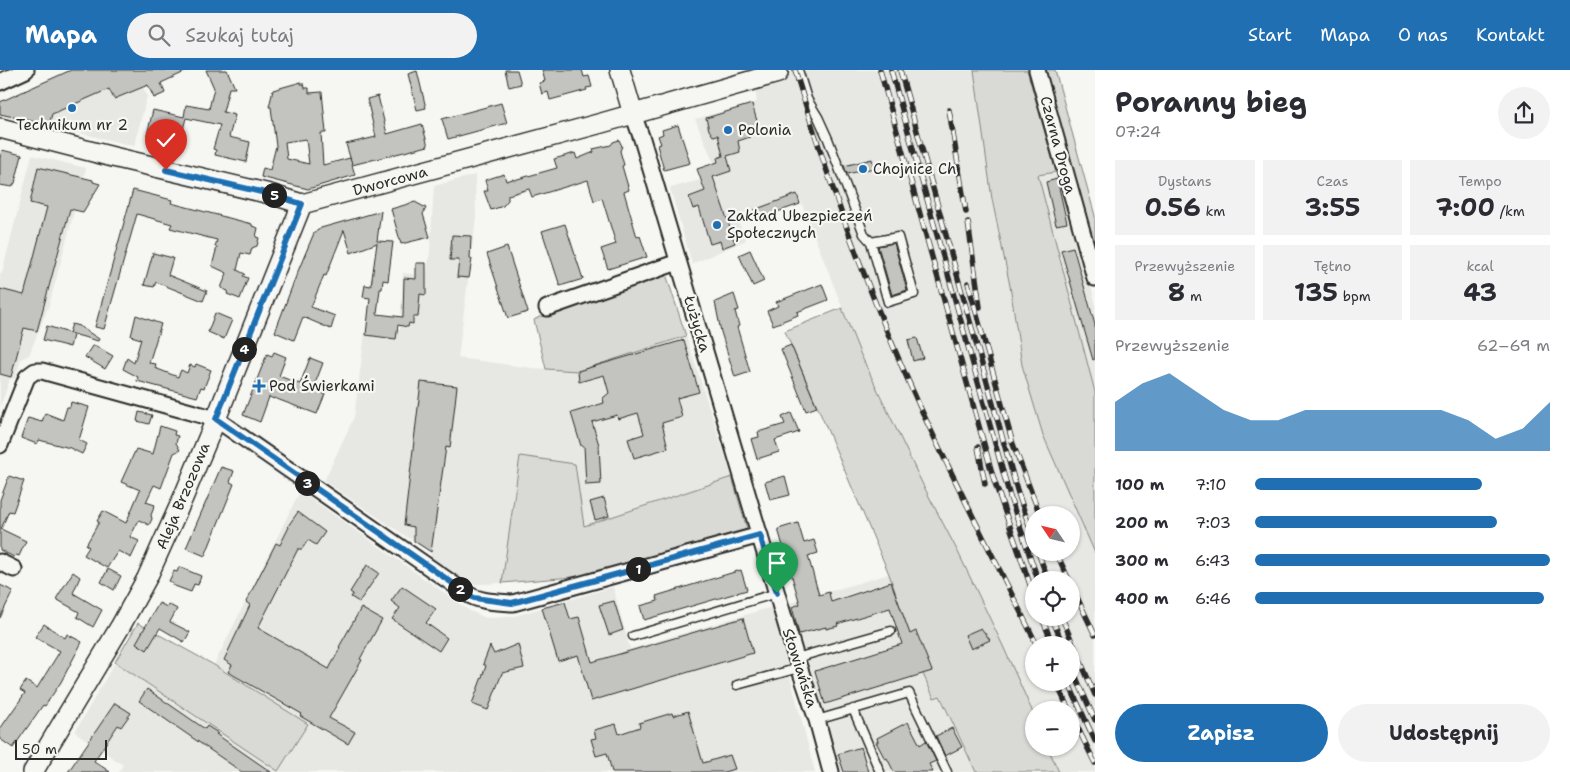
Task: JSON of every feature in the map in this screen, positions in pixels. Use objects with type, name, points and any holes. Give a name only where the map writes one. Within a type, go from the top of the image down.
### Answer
[{"type":"street","points":[[0,82],[26,70]]},
{"type":"street","points":[[620,70],[633,114]]},
{"type":"street","name":"Czarna Droga","points":[[1037,70],[1095,278]]},
{"type":"street","name":"Dworcowa","points":[[302,204],[778,73]]},
{"type":"street","name":"Łużycka","points":[[633,114],[760,535]]},
{"type":"street","points":[[0,128],[270,194],[302,204]]},
{"type":"street","name":"Aleja Brzozowa","points":[[32,772],[120,627],[147,578],[216,419],[302,204]]},
{"type":"street","points":[[548,308],[678,262]]},
{"type":"street","points":[[0,445],[27,377],[35,371],[42,371],[216,419],[474,598],[512,603],[760,535]]},
{"type":"street","name":"Słowiańska","points":[[760,535],[817,720],[831,772]]},
{"type":"street","points":[[0,562],[14,569]]},
{"type":"lane","points":[[798,70],[807,99],[828,139],[864,234],[871,242],[888,302],[914,294],[898,237],[871,242]]},
{"type":"lane","points":[[633,636],[777,593]]},
{"type":"lane","points":[[737,685],[891,631]]},
{"type":"lane","points":[[817,720],[909,694],[947,772]]},
{"type":"lane","points":[[853,709],[880,772]]},
{"type":"shaded area","name":"Technikum nr 2","points":[[71,70],[135,70],[147,96],[134,146],[0,114],[0,102]]},
{"type":"shaded area","points":[[752,70],[974,70],[992,199],[1010,286],[1022,365],[1077,506],[1025,506],[1025,561],[1080,561],[1080,514],[1095,553],[1095,772],[1059,772],[1052,756],[1080,756],[1080,701],[1028,701],[958,552],[923,485],[860,353],[798,194],[736,216],[746,240],[692,264],[670,188],[719,175],[695,119],[757,102]]},
{"type":"shaded area","points":[[974,70],[1027,70],[1056,172],[1038,175],[1095,392],[1095,553],[1080,519],[1080,506],[1074,506],[1043,435],[1022,365],[1010,286],[992,199]]},
{"type":"shaded area","points":[[1045,70],[1055,70],[1095,216],[1095,252]]},
{"type":"shaded area","points":[[32,155],[86,168],[49,305],[29,355],[21,359],[15,378],[10,379],[0,407],[0,273],[2,273]]},
{"type":"shaded area","points":[[1056,172],[1095,301],[1095,392],[1038,175]]},
{"type":"shaded area","points":[[475,175],[476,217],[458,358],[532,368],[578,371],[686,336],[732,477],[583,526],[520,456],[502,583],[464,585],[431,561],[431,553],[324,481],[354,417],[366,326],[400,330],[403,273],[426,276],[430,252],[434,186]]},
{"type":"shaded area","points":[[665,271],[686,336],[578,371],[546,369],[534,320],[546,313]]},
{"type":"shaded area","points":[[842,308],[860,353],[923,485],[958,552],[1028,701],[1025,701],[1025,756],[1052,756],[1059,772],[976,772],[940,696],[934,698],[923,674],[889,574],[785,331]]},
{"type":"shaded area","points":[[520,456],[575,464],[584,526],[732,477],[747,529],[584,576],[502,583]]},
{"type":"shaded area","points":[[300,491],[470,611],[486,618],[511,617],[613,587],[630,649],[772,607],[815,772],[119,772],[123,765],[75,732],[115,662],[278,771],[307,724],[214,665]]},
{"type":"shaded area","points":[[889,574],[923,674],[934,698],[939,696],[976,772],[839,772],[790,603]]},
{"type":"shaded area","points":[[138,623],[214,665],[308,724],[278,771],[115,662]]},
{"type":"building","points":[[71,70],[189,70],[161,83],[165,93],[154,98],[148,85],[114,99],[109,89],[52,114],[49,125],[0,114],[0,102]]},
{"type":"building","points":[[206,70],[227,70],[235,88],[229,88],[223,112],[235,115],[229,137],[250,142],[246,162],[215,155],[216,150],[213,149],[220,125],[186,118],[177,146],[167,143],[163,145],[161,139],[147,135],[153,110],[184,117],[186,105],[209,109],[214,88]]},
{"type":"building","points":[[505,70],[517,70],[521,84],[509,87]]},
{"type":"building","points":[[542,70],[582,70],[584,77],[589,76],[592,87],[550,100],[548,92],[542,94],[539,83],[545,81]]},
{"type":"building","points":[[417,71],[426,108],[417,110],[408,74]]},
{"type":"building","points":[[301,82],[305,88],[309,88],[309,93],[322,92],[326,133],[321,133],[323,165],[350,158],[352,164],[346,144],[376,137],[367,99],[378,96],[387,134],[422,124],[428,146],[352,165],[355,175],[308,189],[261,177],[263,168],[270,170],[276,146],[271,107],[269,107],[273,90]],"holes":[[[306,139],[309,164],[287,159],[285,142]]]},
{"type":"building","points":[[501,103],[507,123],[448,139],[442,119]]},
{"type":"building","points":[[752,104],[759,128],[748,131],[750,137],[738,141],[740,152],[727,156],[731,171],[713,177],[735,243],[722,248],[720,241],[710,244],[699,207],[693,209],[689,197],[705,191],[697,169],[718,162],[717,158],[723,156],[718,135],[713,136],[709,130],[706,118]]},
{"type":"building","points":[[678,125],[690,163],[664,170],[657,145],[661,144],[658,136],[663,134],[662,130]]},
{"type":"building","points":[[619,140],[622,146],[620,151],[624,165],[622,166],[629,190],[624,192],[637,237],[640,236],[647,257],[608,269],[601,249],[616,244],[602,198],[594,201],[588,180],[532,197],[529,189],[508,195],[508,200],[503,206],[491,210],[484,191],[488,191],[485,180],[504,174],[506,181],[514,180],[557,168],[554,159],[575,153],[577,159],[594,152],[593,149],[611,145]]},
{"type":"building","points":[[2,150],[22,155],[15,183],[12,187],[0,185],[0,158]]},
{"type":"building","name":"Chojnice Ch","points":[[872,159],[874,168],[847,174],[844,166]]},
{"type":"building","points":[[38,167],[93,180],[93,182],[100,184],[83,212],[70,209],[37,331],[24,328],[11,377],[0,374],[0,289],[24,295],[47,207],[30,203]]},
{"type":"building","points":[[1057,179],[1067,223],[1056,225],[1046,182]]},
{"type":"building","points":[[133,190],[172,200],[171,203],[252,224],[252,226],[258,228],[256,237],[259,238],[257,246],[252,248],[250,255],[241,253],[237,270],[248,278],[240,299],[227,294],[228,291],[221,288],[227,273],[212,266],[217,240],[170,228],[172,224],[137,214],[104,329],[95,327]]},
{"type":"building","points":[[797,194],[800,204],[757,219],[754,210]]},
{"type":"building","points":[[415,202],[426,208],[423,214],[430,237],[401,244],[391,209]]},
{"type":"building","points":[[381,211],[377,241],[393,242],[388,281],[383,280],[382,289],[380,289],[377,314],[403,317],[404,278],[416,279],[416,263],[426,263],[426,295],[420,294],[418,317],[413,317],[413,324],[409,323],[408,327],[398,325],[396,339],[366,335],[370,298],[363,297],[365,285],[371,286],[377,243],[351,253],[344,230],[326,276],[324,275],[311,307],[335,316],[331,329],[303,317],[294,340],[275,332],[314,233],[321,228]]},
{"type":"building","points":[[565,224],[583,279],[560,286],[542,231]]},
{"type":"building","points":[[452,235],[471,236],[470,259],[472,259],[469,278],[457,277],[459,260],[450,260]]},
{"type":"building","points":[[894,243],[907,290],[892,295],[878,246]]},
{"type":"building","points":[[507,247],[528,312],[508,318],[487,254]]},
{"type":"building","points":[[1073,247],[1095,325],[1095,359],[1093,360],[1061,250]]},
{"type":"building","points":[[750,250],[764,281],[753,286],[739,255]]},
{"type":"building","points":[[153,253],[173,258],[168,275],[207,291],[203,301],[156,282],[154,287],[144,285]]},
{"type":"building","points":[[822,284],[828,300],[797,312],[798,315],[773,325],[767,311],[778,306],[776,302]]},
{"type":"building","points":[[734,294],[739,310],[735,311],[739,326],[737,327],[750,372],[735,377],[721,332],[715,302]]},
{"type":"building","points":[[215,313],[232,320],[224,339],[208,332]]},
{"type":"building","points":[[136,315],[161,324],[149,363],[156,364],[155,368],[178,377],[181,370],[187,373],[190,365],[195,367],[196,364],[211,370],[204,388],[201,387],[197,397],[137,381],[138,377],[123,369],[127,358],[134,363],[141,339],[131,336]]},
{"type":"building","points":[[72,324],[79,326],[99,339],[98,341],[69,333]]},
{"type":"building","points":[[47,326],[73,335],[70,347],[43,340]]},
{"type":"building","points":[[917,338],[923,358],[913,361],[908,340]]},
{"type":"building","points":[[684,340],[699,392],[677,398],[682,417],[662,423],[668,448],[634,458],[628,439],[644,434],[638,413],[618,419],[617,415],[592,422],[599,445],[601,484],[586,485],[584,446],[581,446],[571,413],[604,403],[603,398],[609,393],[604,375],[579,382],[578,371]]},
{"type":"building","points":[[791,345],[817,407],[806,411],[781,349]]},
{"type":"building","points":[[92,346],[96,346],[113,356],[105,369],[85,357]]},
{"type":"building","points":[[274,352],[286,357],[279,376],[300,384],[310,358],[323,363],[313,389],[325,394],[317,414],[269,397],[260,422],[243,415],[267,354],[272,356]]},
{"type":"building","points":[[421,382],[457,386],[450,448],[446,447],[431,552],[414,541],[414,527],[404,525]]},
{"type":"building","points":[[71,402],[89,407],[79,440],[87,444],[82,454],[70,448],[39,440],[37,444],[21,438],[28,418],[42,422],[45,413],[63,420],[67,407],[70,407]]},
{"type":"building","points":[[139,412],[152,415],[149,424],[137,421]]},
{"type":"building","points":[[791,413],[799,432],[775,440],[779,452],[757,459],[751,439],[759,437],[758,432],[785,424],[782,417]]},
{"type":"building","points":[[160,426],[175,431],[174,435],[178,436],[176,443],[180,450],[174,453],[161,488],[154,485],[146,502],[155,505],[149,525],[139,520],[130,537],[139,541],[131,558],[118,551],[107,568],[84,555],[89,547],[86,545],[103,511],[126,523],[140,490],[121,482],[136,449],[153,454]]},
{"type":"building","points":[[221,467],[234,471],[230,482],[234,484],[205,556],[186,548]]},
{"type":"building","points":[[9,476],[24,481],[13,512],[9,511],[1,529],[26,541],[19,556],[16,555],[14,557],[0,550],[0,500]]},
{"type":"building","points":[[785,476],[790,495],[770,500],[765,482]]},
{"type":"building","points":[[604,498],[609,516],[595,520],[590,502]]},
{"type":"building","points":[[298,512],[325,532],[316,545],[308,540],[302,549],[298,549],[258,628],[329,669],[361,608],[382,620],[329,718],[355,732],[348,744],[300,716],[302,714],[228,672],[232,665],[224,660],[250,605],[246,602],[276,543],[280,545],[288,526]]},
{"type":"building","points":[[798,523],[804,543],[814,540],[818,553],[808,556],[819,595],[829,592],[831,602],[891,582],[910,634],[916,631],[932,671],[825,704],[815,671],[902,644],[890,608],[837,624],[838,626],[799,634],[792,607],[800,604],[778,529]]},
{"type":"building","points":[[367,565],[379,573],[359,602],[351,597],[353,594],[350,592]]},
{"type":"building","points":[[179,567],[201,576],[198,585],[194,584],[191,592],[172,585],[173,583],[169,581],[174,571],[177,572]]},
{"type":"building","points":[[108,569],[121,576],[114,590],[101,582]]},
{"type":"building","points":[[741,570],[747,590],[644,620],[640,606],[658,601],[656,596]]},
{"type":"building","points":[[73,572],[80,577],[73,593],[102,610],[93,627],[77,617],[79,612],[56,599]]},
{"type":"building","points":[[0,585],[13,591],[0,618]]},
{"type":"building","points":[[402,586],[436,609],[426,623],[447,638],[439,651],[392,619],[400,608],[391,601]]},
{"type":"building","points":[[614,601],[623,630],[609,635],[599,605]]},
{"type":"building","points":[[565,602],[570,619],[579,617],[592,662],[743,618],[753,653],[591,701],[578,655],[558,661],[542,608]]},
{"type":"building","points":[[159,603],[167,607],[168,604],[177,609],[170,622],[190,632],[184,642],[160,628],[147,650],[136,643]]},
{"type":"building","points":[[44,624],[65,638],[67,634],[82,642],[61,682],[13,748],[0,739],[0,729],[25,693],[20,690],[26,681],[37,688],[60,651],[35,637]]},
{"type":"building","points":[[981,628],[990,640],[971,649],[965,635]]},
{"type":"building","points":[[518,644],[524,668],[502,673],[488,710],[472,704],[486,666],[483,664],[490,646],[494,654]]},
{"type":"building","points":[[147,689],[205,729],[207,726],[218,733],[216,734],[271,772],[242,772],[139,701]]},
{"type":"building","points":[[115,703],[131,713],[121,727],[118,725],[94,761],[110,772],[68,772]]},
{"type":"building","points":[[688,711],[703,763],[730,755],[735,769],[724,772],[612,772],[607,753],[596,756],[591,739],[596,738],[594,730],[616,724],[619,734],[640,727],[639,723],[672,713],[673,716]]},
{"type":"building","points":[[908,722],[920,745],[926,741],[936,761],[929,764],[933,772],[894,772],[876,742],[878,742],[877,738]]},
{"type":"building","points":[[952,728],[962,747],[945,756],[936,736]]},
{"type":"building","points":[[861,747],[868,772],[844,772],[838,754]]},
{"type":"railway","points":[[795,70],[836,198],[884,325],[934,437],[1032,636]]},
{"type":"railway","points":[[880,70],[994,480],[1025,571]]},
{"type":"railway","points":[[891,70],[1010,497],[1035,571]]},
{"type":"railway","points":[[900,70],[1025,514]]},
{"type":"railway","points":[[949,110],[966,212]]},
{"type":"railway","points":[[968,222],[980,307]]},
{"type":"railway","points":[[968,283],[1013,444],[1037,506]]},
{"type":"railway","points":[[978,447],[985,484]]},
{"type":"railway","points":[[1041,561],[1045,571]]},
{"type":"railway","points":[[1060,561],[1065,571]]},
{"type":"railway","points":[[1080,604],[1095,635]]},
{"type":"railway","points":[[1045,626],[1049,636]]},
{"type":"railway","points":[[1055,626],[1059,636]]},
{"type":"railway","points":[[1065,626],[1095,695]]},
{"type":"railway","points":[[1080,686],[1095,720]]},
{"type":"railway","points":[[1060,691],[1065,701]]},
{"type":"railway","points":[[1072,691],[1095,741]]},
{"type":"railway","points":[[1080,732],[1095,763]]},
{"type":"place","name":"Technikum nr 2","points":[[72,108]]},
{"type":"place","name":"Polonia","points":[[728,130]]},
{"type":"place","name":"Chojnice Ch","points":[[863,169]]},
{"type":"place","name":"Zakład Ubezpieczeń Społecznych","points":[[717,225]]},
{"type":"place","name":"Pod Świerkami","points":[[259,386]]},
{"type":"route","points":[[166,170],[270,194],[302,204],[216,419],[354,516],[474,598],[490,601],[512,603],[760,535],[777,593]]}]
